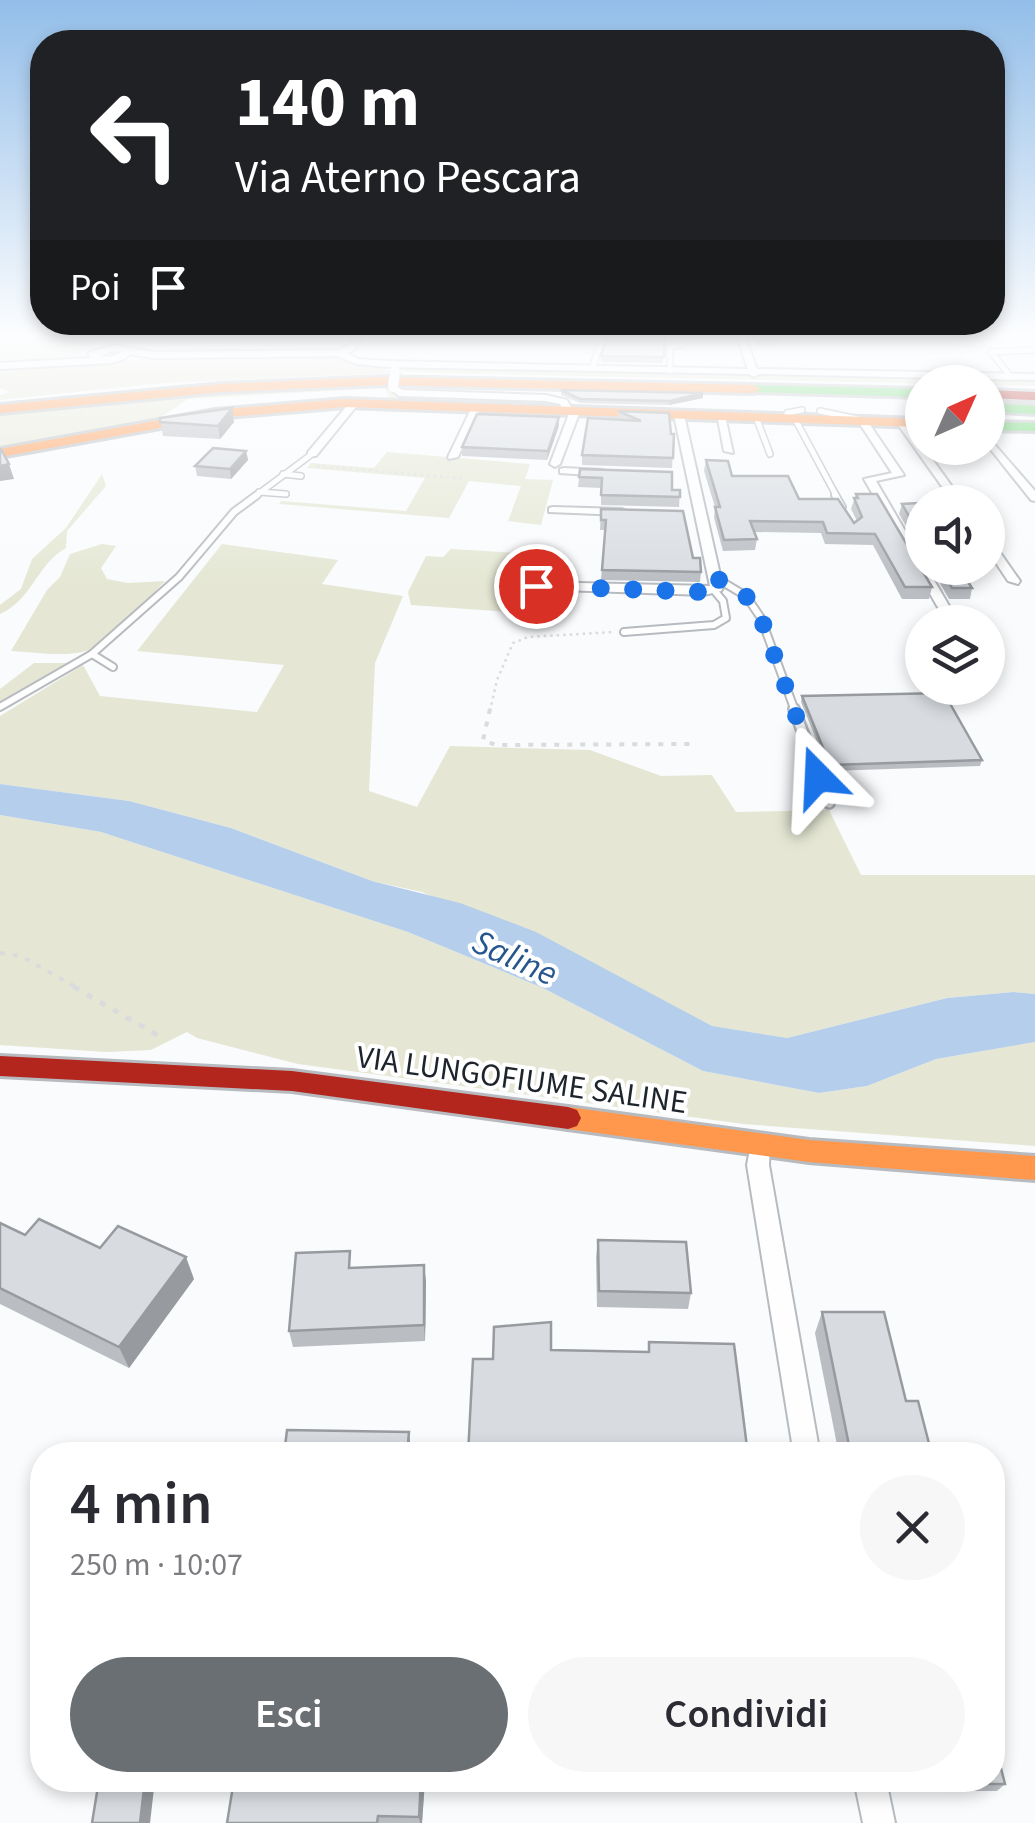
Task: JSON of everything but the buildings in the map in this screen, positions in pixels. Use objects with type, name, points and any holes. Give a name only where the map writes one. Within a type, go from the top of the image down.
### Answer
[{"type":"main road","points":[[0,453],[184,417]]},
{"type":"main road","points":[[739,417],[774,417]]},
{"type":"main road","points":[[810,417],[905,423]]},
{"type":"main road","points":[[1005,427],[1035,428]]},
{"type":"main road","name":"VIA LUNGOFIUME SALINE","points":[[0,1066],[292,1081],[759,1145],[1035,1168]]},
{"type":"street","points":[[312,454],[342,417]]},
{"type":"street","points":[[453,457],[472,417]]},
{"type":"street","points":[[570,417],[559,468],[620,474]]},
{"type":"street","points":[[536,586],[714,584],[680,417]]},
{"type":"street","points":[[720,417],[729,451]]},
{"type":"street","points":[[866,421],[898,475],[870,479],[942,605]]},
{"type":"street","points":[[1005,461],[1035,498]]},
{"type":"street","points":[[675,476],[694,476]]},
{"type":"street","points":[[553,510],[628,513]]},
{"type":"street","points":[[684,515],[702,516]]},
{"type":"street","points":[[1005,568],[1014,581]]},
{"type":"street","points":[[759,1145],[758,1165],[805,1442]]},
{"type":"street","points":[[873,1792],[879,1823]]},
{"type":"lane","points":[[796,417],[844,510]]},
{"type":"lane","points":[[848,417],[866,421]]},
{"type":"lane","points":[[756,418],[770,454]]},
{"type":"lane","points":[[0,707],[92,654],[179,577],[234,512],[312,454]]},
{"type":"lane","points":[[283,474],[301,476]]},
{"type":"lane","points":[[259,492],[286,494]]},
{"type":"lane","points":[[624,632],[714,625],[726,618],[723,600],[714,584]]},
{"type":"lane","points":[[714,584],[746,596],[761,618],[829,803]]},
{"type":"lane","points":[[92,654],[112,667]]},
{"type":"path","points":[[298,464],[465,478]]},
{"type":"path","points":[[624,632],[528,637],[512,642],[497,680],[482,740],[496,744],[696,744]]},
{"type":"path","points":[[0,954],[21,956],[159,1036]]},
{"type":"green space","points":[[0,417],[161,417],[160,418],[0,448]]},
{"type":"green space","points":[[387,452],[530,464],[525,479],[553,480],[541,525],[508,521],[521,486],[469,481],[449,518],[279,504],[281,501],[406,511],[425,478],[307,468],[311,463],[374,468]]},
{"type":"green space","points":[[102,474],[106,486],[67,531],[66,548],[48,563],[20,600],[0,614],[0,605],[21,589],[32,559],[66,528]]},
{"type":"green space","points":[[102,544],[116,546],[101,568],[107,579],[128,583],[165,581],[120,630],[89,650],[70,654],[11,651],[47,590],[60,577],[70,554]]},
{"type":"green space","points":[[222,544],[338,560],[322,584],[403,596],[375,663],[369,791],[417,807],[450,746],[590,750],[661,776],[712,775],[736,812],[829,810],[861,875],[1035,875],[1035,994],[947,998],[787,1038],[711,1026],[615,975],[422,892],[372,881],[231,828],[129,801],[0,784],[0,716],[83,665],[100,696],[257,712],[284,665],[137,651]]},
{"type":"green space","points":[[451,549],[534,554],[509,612],[411,605],[408,592],[426,556],[443,557]]},
{"type":"green space","points":[[34,663],[72,663],[0,705],[0,689]]},
{"type":"green space","points":[[0,815],[101,832],[408,932],[543,988],[703,1071],[819,1093],[867,1086],[936,1059],[1035,1042],[1035,1146],[743,1124],[298,1064],[187,1032],[151,1050],[106,1052],[0,1045]]},
{"type":"water","name":"Saline","points":[[0,784],[129,801],[231,828],[372,881],[460,903],[536,932],[712,1026],[787,1038],[947,998],[1014,992],[1035,994],[1035,1042],[936,1059],[867,1086],[819,1093],[703,1071],[543,988],[408,932],[101,832],[0,815]]},
{"type":"traffic: fast","points":[[1005,426],[1035,427]]},
{"type":"traffic: slow","points":[[0,453],[198,417]]},
{"type":"traffic: slow","points":[[751,417],[905,422]]},
{"type":"traffic: slow","points":[[568,1118],[809,1151],[1035,1168]]},
{"type":"traffic: jam","points":[[0,1066],[292,1081],[568,1118]]},
{"type":"route","points":[[536,586],[704,592],[716,588],[716,578],[746,596],[761,618],[818,777]]}]
